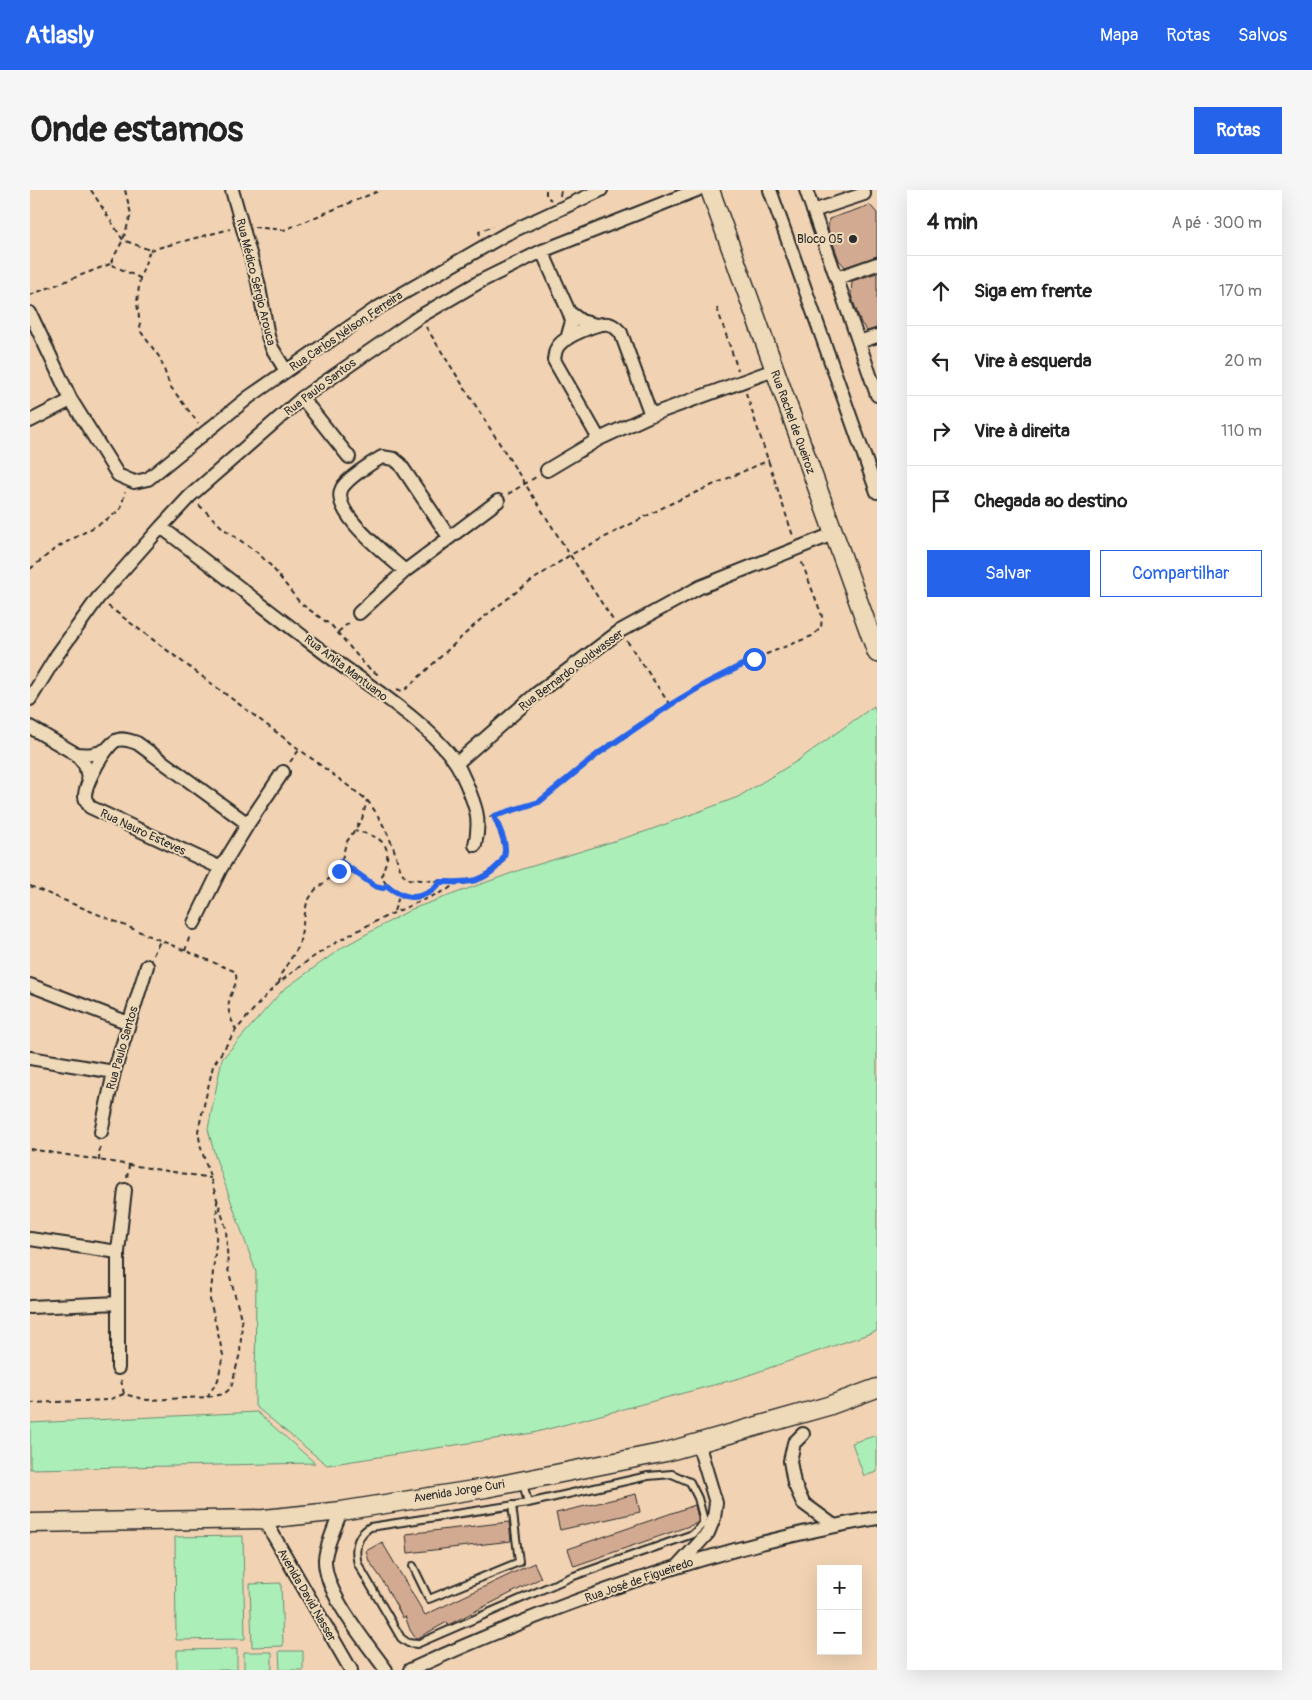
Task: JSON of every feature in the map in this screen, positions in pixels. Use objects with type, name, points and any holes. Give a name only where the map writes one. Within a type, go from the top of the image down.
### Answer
[{"type":"street","name":"Rua Médico Sérgio Arouca","points":[[232,190],[258,282],[268,336],[276,356],[286,371]]},
{"type":"street","name":"Rua Carlos Nélson Ferreira","points":[[131,481],[148,479],[249,397],[374,310],[506,234],[601,190]]},
{"type":"street","name":"Rua Paulo Santos","points":[[30,699],[57,655],[98,598],[161,527],[190,496],[302,398],[419,317],[481,281],[542,252],[697,190]]},
{"type":"street","name":"Rua Rachel de Queiroz","points":[[710,190],[877,653]]},
{"type":"street","points":[[770,190],[877,492]]},
{"type":"street","points":[[806,190],[859,342],[871,359],[877,395]]},
{"type":"street","points":[[813,211],[864,194]]},
{"type":"street","points":[[542,252],[572,322],[567,339]]},
{"type":"street","points":[[837,278],[877,264]]},
{"type":"street","points":[[569,312],[581,322],[596,325]]},
{"type":"street","points":[[30,313],[71,400],[118,475],[131,481]]},
{"type":"street","points":[[599,439],[554,360],[555,351],[559,344],[596,325],[606,323],[615,326],[621,332],[651,415]]},
{"type":"street","points":[[859,342],[877,336]]},
{"type":"street","points":[[546,470],[599,439],[651,415],[774,370]]},
{"type":"street","points":[[302,398],[349,457],[359,461],[373,462]]},
{"type":"street","points":[[30,421],[71,400]]},
{"type":"street","points":[[349,457],[349,482]]},
{"type":"street","points":[[405,571],[359,529],[345,512],[340,496],[342,489],[373,462],[382,457],[388,457],[400,464],[449,537]]},
{"type":"street","points":[[359,613],[405,571],[498,501]]},
{"type":"street","name":"Rua Anita Mantuano","points":[[161,527],[413,719],[438,743],[457,764],[476,807],[478,820],[475,845]]},
{"type":"street","name":"Rua Bernardo Goldwasser","points":[[457,764],[536,694],[620,631],[700,587],[834,534]]},
{"type":"street","name":"Rua Nauro Esteves","points":[[30,727],[76,754],[85,765],[90,781]]},
{"type":"street","points":[[76,754],[92,755],[107,749],[118,740],[130,740],[137,743],[248,824]]},
{"type":"street","name":"Rua Nauro Esteves","points":[[107,749],[90,781],[85,796],[90,807],[221,868]]},
{"type":"street","points":[[194,923],[221,868],[283,772]]},
{"type":"street","name":"Rua Paulo Santos","points":[[101,1132],[114,1072],[147,966]]},
{"type":"street","points":[[30,985],[128,1023]]},
{"type":"street","points":[[30,1058],[114,1072]]},
{"type":"street","points":[[118,1368],[118,1252],[125,1190]]},
{"type":"street","points":[[30,1239],[118,1252]]},
{"type":"street","points":[[30,1307],[118,1303]]},
{"type":"street","name":"Avenida Jorge Curi","points":[[30,1523],[264,1519],[341,1511],[522,1481],[666,1452],[828,1406],[877,1388]]},
{"type":"street","points":[[802,1434],[794,1443],[790,1461],[794,1483],[804,1503],[833,1526]]},
{"type":"street","points":[[679,1565],[708,1533],[714,1518],[716,1503],[698,1443]]},
{"type":"street","name":"Avenida David Nasser","points":[[341,1511],[325,1557],[326,1574],[338,1602],[386,1670]]},
{"type":"street","name":"Rua José de Figueiredo","points":[[410,1670],[474,1642],[576,1602],[679,1565],[833,1526],[877,1518]]},
{"type":"street","name":"Avenida David Nasser","points":[[264,1519],[350,1670]]},
{"type":"lane","points":[[672,1474],[690,1482],[698,1498],[703,1517],[702,1524],[693,1534],[572,1577],[417,1644],[408,1643],[400,1638],[358,1564],[355,1554],[357,1541],[361,1534],[370,1527],[388,1523],[512,1505],[648,1476],[672,1474]]},
{"type":"lane","points":[[522,1481],[528,1503]]},
{"type":"lane","points":[[413,1566],[429,1599],[519,1562],[512,1505]]},
{"type":"path","points":[[91,190],[123,240],[150,250],[243,226],[284,230],[381,190]]},
{"type":"path","points":[[30,295],[110,264],[123,240],[131,214],[125,190]]},
{"type":"path","points":[[546,190],[546,196],[551,200]]},
{"type":"path","points":[[150,250],[140,278],[137,303],[141,332],[160,358],[170,386],[205,433]]},
{"type":"path","points":[[110,264],[140,278]]},
{"type":"path","points":[[478,820],[539,802],[599,753],[670,705],[705,684],[754,659],[812,636],[821,628],[822,616],[797,548],[717,308]]},
{"type":"path","points":[[419,317],[570,555],[670,705]]},
{"type":"path","points":[[398,690],[406,689],[480,620],[524,586],[570,555],[672,503],[769,460]]},
{"type":"path","points":[[513,491],[531,479]]},
{"type":"path","points":[[30,569],[56,548],[116,513],[131,481]]},
{"type":"path","points":[[190,496],[224,529],[258,552],[300,603],[326,621],[338,632],[366,666],[382,678]]},
{"type":"path","points":[[98,598],[367,800],[376,812],[392,843],[403,875],[407,878],[456,883],[474,881],[502,863],[505,849],[494,816]]},
{"type":"path","points":[[338,632],[344,626]]},
{"type":"path","points":[[294,756],[300,750]]},
{"type":"path","points":[[279,983],[281,974],[299,946],[307,902],[315,890],[339,871],[346,843],[362,819],[367,800]]},
{"type":"path","points":[[353,832],[370,834],[378,838],[383,844],[388,857],[382,877],[387,886],[400,894],[412,897],[421,896],[433,890],[440,882]]},
{"type":"path","points":[[341,862],[375,886],[383,888],[387,886]]},
{"type":"path","points":[[30,1403],[108,1400],[124,1394],[147,1400],[207,1397],[224,1394],[231,1388],[240,1353],[242,1334],[240,1314],[228,1270],[226,1228],[201,1148],[198,1131],[213,1066],[236,1030],[279,983],[332,944],[355,931],[447,890],[456,883]]},
{"type":"path","points":[[30,886],[235,972],[236,978],[229,1005],[229,1014],[236,1030]]},
{"type":"path","points":[[394,912],[400,894]]},
{"type":"path","points":[[157,946],[160,940]]},
{"type":"path","points":[[185,950],[188,941]]},
{"type":"path","points":[[30,1149],[211,1178]]},
{"type":"path","points":[[99,1161],[100,1152]]},
{"type":"path","points":[[128,1172],[129,1165]]},
{"type":"path","points":[[207,1397],[218,1380],[223,1355],[210,1300],[216,1244],[217,1199]]},
{"type":"path","points":[[122,1384],[124,1394]]},
{"type":"green space","points":[[874,706],[877,718],[877,1331],[740,1378],[533,1433],[327,1465],[255,1406],[256,1272],[215,1156],[208,1129],[222,1059],[283,990],[343,947],[412,909],[523,869],[647,831],[738,797],[797,761]]},
{"type":"green space","points":[[257,1412],[315,1463],[30,1469],[30,1423]]},
{"type":"green space","points":[[877,1435],[877,1472],[864,1476],[852,1443]]},
{"type":"green space","points":[[243,1536],[245,1639],[176,1640],[175,1537]]},
{"type":"green space","points":[[281,1583],[283,1646],[252,1647],[250,1584]]},
{"type":"green space","points":[[237,1649],[237,1670],[177,1670],[177,1650]]},
{"type":"green space","points":[[279,1651],[303,1651],[303,1670],[280,1670]]},
{"type":"green space","points":[[244,1652],[272,1652],[272,1670],[244,1670]]},
{"type":"building","name":"Bloco 05","points":[[870,205],[877,213],[877,256],[845,267],[839,260],[828,229],[829,219]]},
{"type":"building","points":[[877,273],[877,328],[867,331],[861,323],[851,295],[852,281]]},
{"type":"building","points":[[636,1494],[640,1512],[560,1530],[556,1513]]},
{"type":"building","points":[[695,1505],[698,1522],[695,1524],[574,1566],[568,1549]]},
{"type":"building","points":[[509,1522],[511,1541],[408,1553],[406,1534]]},
{"type":"building","points":[[382,1542],[425,1615],[534,1563],[541,1578],[448,1625],[447,1622],[416,1639],[410,1630],[405,1616],[403,1618],[381,1578],[369,1561],[366,1551]]},
{"type":"place","name":"Bloco 05","points":[[853,239]]},
{"type":"route","points":[[339,871],[341,862],[378,888],[387,886],[400,894],[412,897],[421,896],[433,890],[440,882],[474,881],[497,867],[504,859],[503,839],[494,816],[539,802],[599,753],[670,705],[705,684],[754,659]]}]
